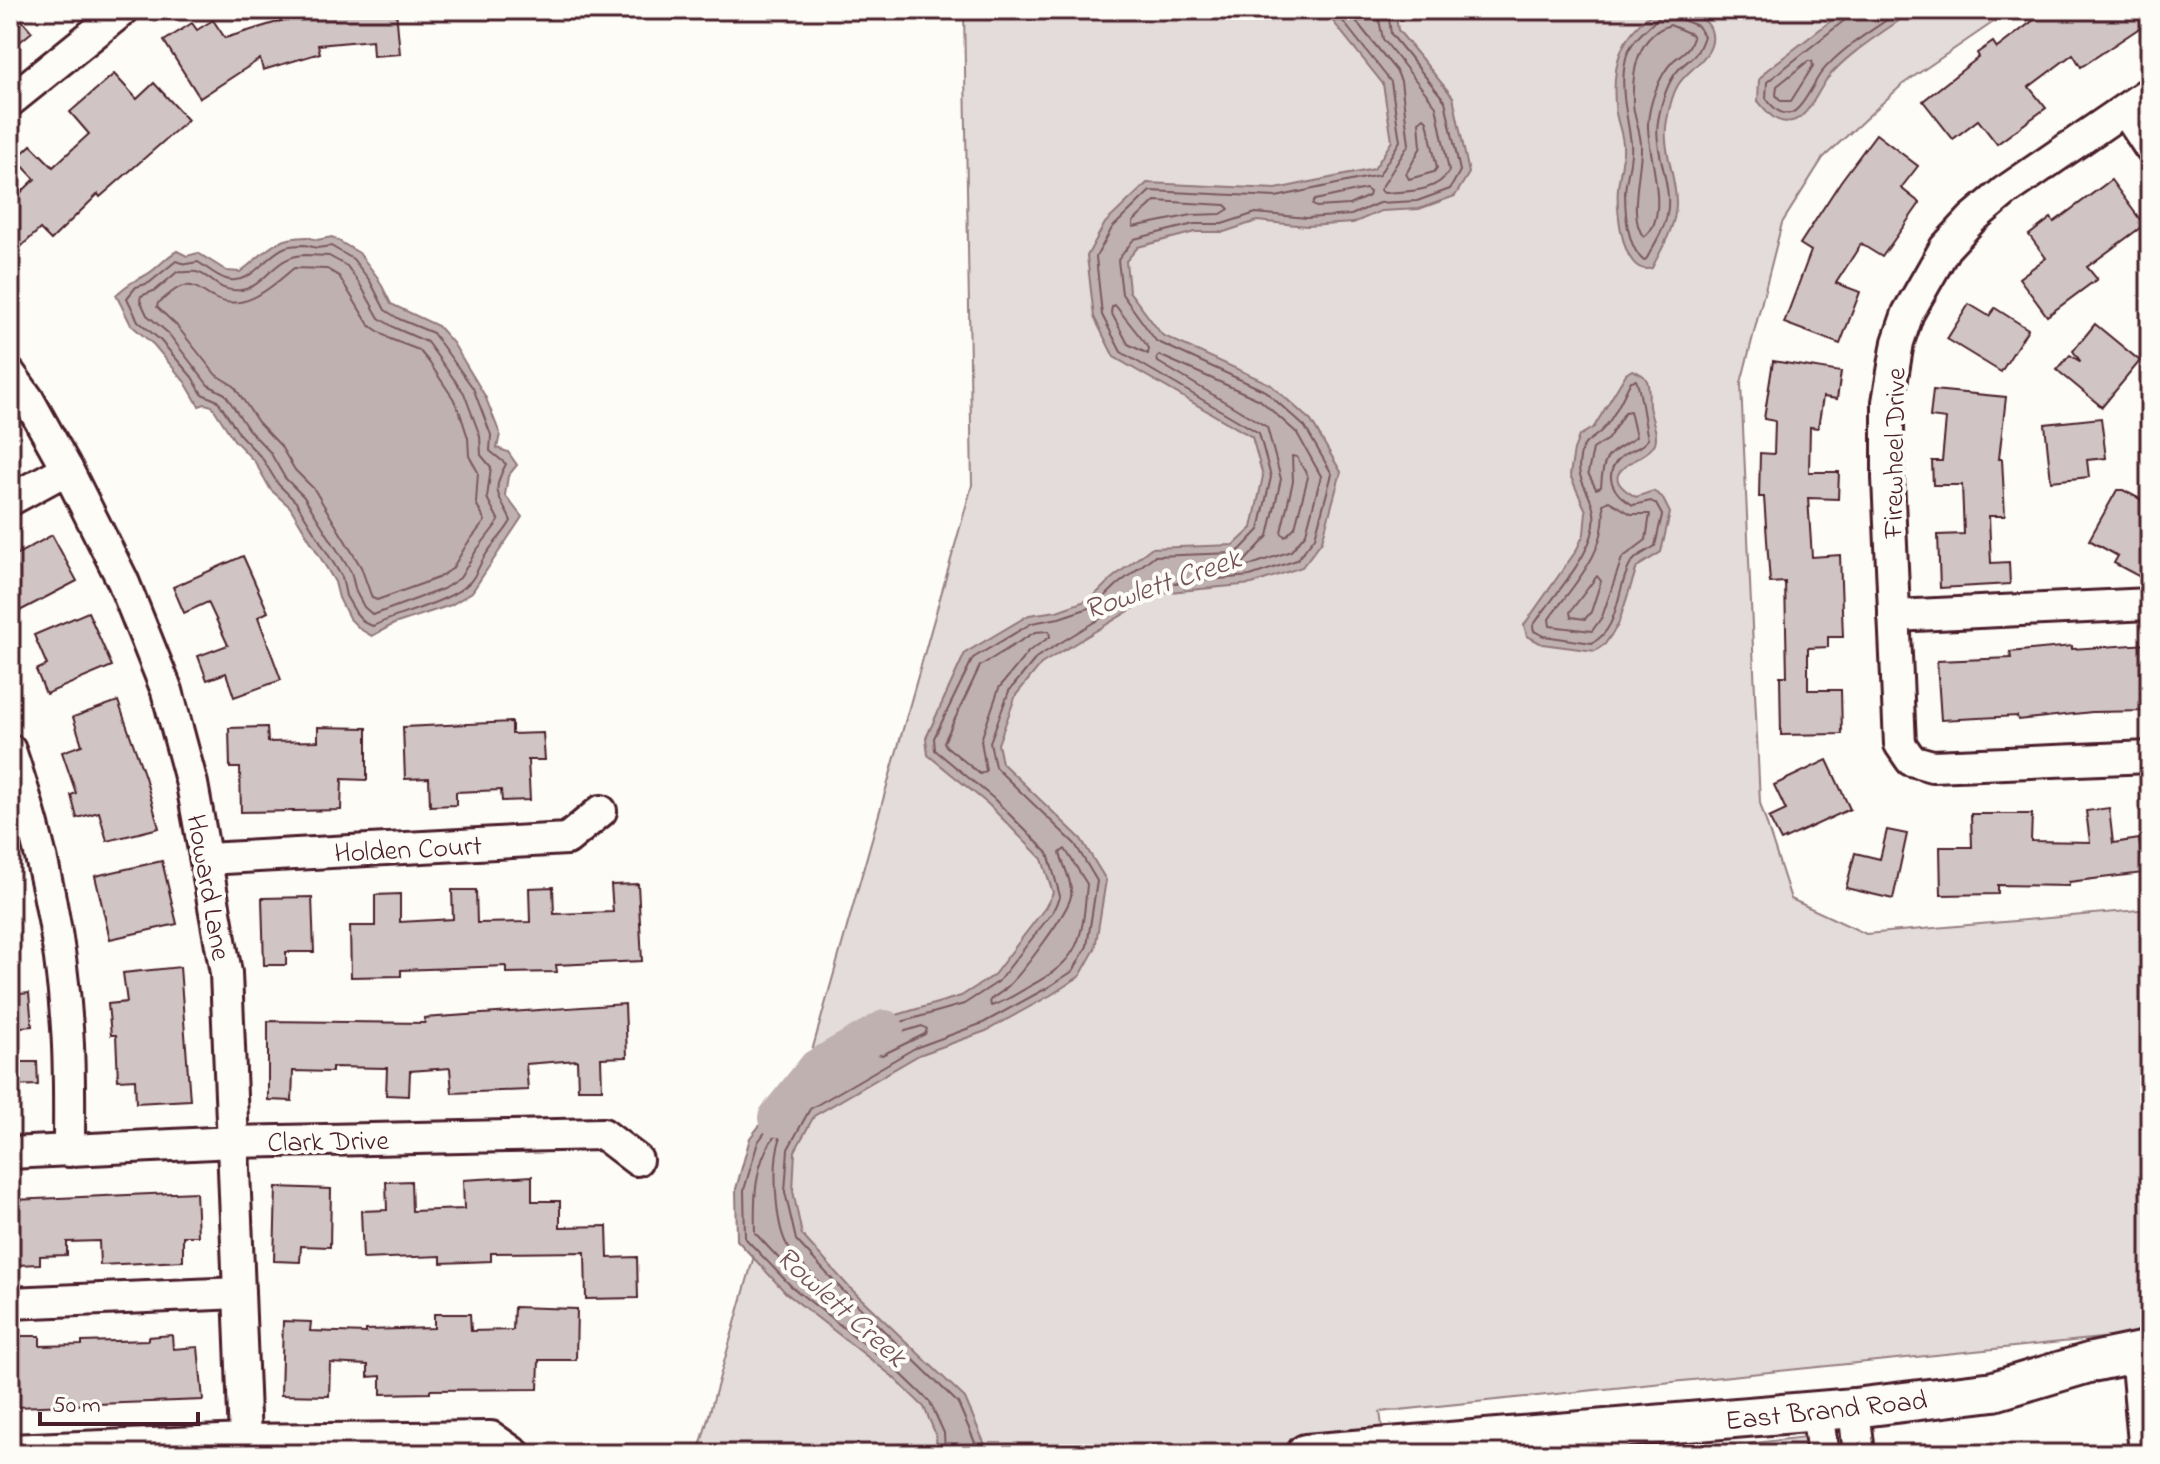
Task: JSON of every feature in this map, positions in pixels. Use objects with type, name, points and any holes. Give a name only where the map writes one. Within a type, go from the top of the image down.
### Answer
[{"type":"main road","name":"East Brand Road","points":[[1306,1454],[1836,1410],[1994,1391],[2092,1362],[2143,1351]]},
{"type":"street","points":[[10,101],[123,10]]},
{"type":"street","name":"Firewheel Drive","points":[[2150,92],[2004,192],[1972,219],[1945,248],[1908,313],[1895,352],[1888,402],[1888,478],[1900,744],[1911,760],[1932,766],[2150,757]]},
{"type":"street","points":[[2125,110],[2150,148]]},
{"type":"street","name":"Howard Lane","points":[[10,374],[28,399],[67,469],[123,581],[167,691],[192,784],[226,973],[245,1440]]},
{"type":"street","points":[[10,500],[67,469]]},
{"type":"street","points":[[1894,616],[2150,604]]},
{"type":"street","points":[[10,750],[39,855],[61,968],[67,1029],[69,1151]]},
{"type":"street","name":"Holden Court","points":[[206,859],[567,839],[601,811]]},
{"type":"street","name":"Clark Drive","points":[[10,1153],[233,1142],[603,1134],[637,1160]]},
{"type":"street","points":[[10,1303],[239,1293]]},
{"type":"street","points":[[2143,1351],[2145,1454]]},
{"type":"street","points":[[1823,1454],[1836,1410]]},
{"type":"street","points":[[1836,1410],[1859,1454]]},
{"type":"street","points":[[10,1450],[245,1440],[491,1437],[515,1454]]},
{"type":"shaded area","points":[[964,10],[2011,10],[1903,84],[1823,158],[1782,223],[1741,383],[1760,803],[1791,899],[1866,934],[2150,909],[2150,1333],[1380,1412],[1386,1454],[698,1454],[972,485]]},
{"type":"shaded area","points":[[1805,1437],[1807,1454],[1663,1454]]},
{"type":"water","points":[[1324,10],[1395,10],[1398,30],[1453,97],[1469,173],[1455,196],[1419,209],[1381,211],[1353,223],[1307,226],[1257,221],[1224,232],[1195,232],[1138,247],[1126,261],[1129,291],[1162,335],[1270,384],[1311,421],[1341,472],[1322,541],[1302,567],[1252,584],[1159,593],[1041,664],[1016,695],[998,744],[1002,763],[1081,839],[1106,880],[1095,949],[1080,976],[1051,995],[986,1031],[919,1055],[814,1116],[795,1151],[793,1191],[802,1235],[848,1286],[965,1398],[989,1454],[937,1454],[936,1435],[924,1407],[892,1376],[786,1293],[737,1240],[736,1189],[750,1138],[776,1104],[890,1017],[961,996],[993,976],[1053,893],[1042,859],[988,804],[928,755],[926,738],[965,653],[1029,615],[1057,611],[1091,599],[1151,548],[1234,545],[1252,528],[1263,476],[1252,437],[1114,357],[1094,317],[1087,256],[1105,223],[1147,183],[1276,189],[1374,169],[1392,141],[1383,84]]},
{"type":"water","points":[[1657,10],[1696,16],[1708,24],[1712,39],[1707,54],[1678,85],[1671,102],[1666,141],[1676,194],[1675,213],[1652,268],[1642,268],[1634,263],[1628,252],[1620,225],[1618,189],[1623,146],[1614,89],[1621,50],[1635,29]]},
{"type":"water","points":[[1845,10],[1914,10],[1835,69],[1798,119],[1786,122],[1772,117],[1758,101],[1759,80],[1767,70]]},
{"type":"water","points":[[307,237],[317,240],[332,237],[359,253],[378,278],[391,304],[438,326],[453,343],[485,396],[500,434],[497,448],[508,452],[517,465],[508,476],[505,495],[522,517],[472,592],[451,605],[394,624],[372,636],[349,618],[335,582],[290,507],[271,490],[255,462],[234,440],[212,406],[199,406],[185,382],[154,345],[131,325],[116,295],[177,251],[187,256],[198,253],[227,271],[240,272],[277,243]]},
{"type":"water","points":[[1632,370],[1643,375],[1647,381],[1656,439],[1651,449],[1625,466],[1618,480],[1636,497],[1653,491],[1662,497],[1670,513],[1661,552],[1637,567],[1618,625],[1605,644],[1595,651],[1542,644],[1527,636],[1524,625],[1576,551],[1584,534],[1586,511],[1570,475],[1574,450],[1579,436],[1594,427],[1626,374]]},
{"type":"building","points":[[10,10],[32,32],[10,50]]},
{"type":"building","points":[[281,10],[396,10],[400,54],[373,56],[372,40],[318,45],[320,53],[263,70],[260,59],[200,98],[164,41],[192,23],[197,30],[213,20],[225,38],[284,20]]},
{"type":"building","points":[[2047,10],[2150,10],[2150,21],[2081,67],[2073,54],[2029,87],[2046,108],[1997,144],[1978,120],[1953,139],[1923,101],[1979,57],[1977,53],[1993,42],[1997,48]]},
{"type":"building","points":[[114,74],[137,99],[154,83],[188,120],[100,197],[98,194],[51,240],[40,229],[10,257],[10,203],[35,179],[16,159],[31,145],[53,167],[89,134],[70,112]]},
{"type":"building","points":[[1876,134],[1918,166],[1901,188],[1920,203],[1882,257],[1861,244],[1836,283],[1860,292],[1840,344],[1784,323],[1811,251],[1800,244]]},
{"type":"building","points":[[2111,180],[2144,225],[2087,267],[2097,279],[2047,316],[2019,278],[2046,258],[2029,235],[2051,218],[2054,222]]},
{"type":"building","points":[[1969,304],[1989,316],[1995,308],[2028,329],[2001,372],[1947,339]]},
{"type":"building","points":[[2095,324],[2140,361],[2102,407],[2057,370],[2070,355],[2081,362],[2073,351]]},
{"type":"building","points":[[1773,361],[1841,372],[1837,399],[1823,397],[1818,428],[1810,427],[1809,472],[1839,472],[1838,499],[1808,498],[1812,557],[1840,555],[1843,637],[1828,637],[1828,647],[1808,648],[1808,690],[1841,690],[1842,734],[1781,735],[1780,676],[1787,676],[1785,582],[1770,583],[1764,497],[1759,497],[1760,453],[1774,454],[1775,421],[1764,419]]},
{"type":"building","points":[[1933,390],[2006,397],[1999,459],[2002,459],[2005,516],[1989,516],[1991,563],[2009,562],[2010,584],[1940,588],[1938,535],[1964,534],[1962,485],[1933,485],[1932,461],[1942,461],[1946,419],[1930,417]]},
{"type":"building","points":[[2101,418],[2106,458],[2087,460],[2089,477],[2051,481],[2045,424]]},
{"type":"building","points":[[2117,490],[2150,504],[2150,531],[2141,548],[2150,553],[2150,558],[2140,577],[2114,563],[2118,556],[2089,540]]},
{"type":"building","points":[[52,535],[77,581],[10,616],[10,558]]},
{"type":"building","points":[[243,556],[268,612],[258,617],[281,680],[234,697],[226,673],[207,680],[198,656],[228,645],[208,602],[184,613],[173,587]]},
{"type":"building","points":[[88,612],[112,666],[46,694],[36,670],[47,665],[34,635]]},
{"type":"building","points":[[2148,644],[2150,711],[2092,712],[2018,720],[2017,716],[1941,720],[1937,661],[2011,658],[2010,652],[2072,646],[2072,649]]},
{"type":"building","points":[[118,701],[159,828],[107,841],[99,812],[77,818],[71,795],[76,793],[62,752],[82,745],[73,717]]},
{"type":"building","points":[[512,722],[512,734],[543,733],[545,760],[528,760],[530,800],[502,801],[501,790],[456,792],[456,805],[430,806],[429,778],[405,779],[403,727]]},
{"type":"building","points":[[267,727],[268,742],[318,741],[318,727],[367,728],[367,780],[342,779],[341,810],[241,812],[240,768],[230,768],[229,728]]},
{"type":"building","points":[[1827,760],[1850,809],[1781,841],[1769,818],[1786,810],[1774,785]]},
{"type":"building","points":[[2109,808],[2113,843],[2139,839],[2144,873],[2069,882],[2069,886],[1998,885],[1998,894],[1941,895],[1940,847],[1972,847],[1971,814],[2032,814],[2031,841],[2090,842],[2086,811]]},
{"type":"building","points":[[1887,830],[1907,834],[1893,899],[1846,888],[1855,853],[1880,859]]},
{"type":"building","points":[[162,861],[177,924],[110,939],[95,876]]},
{"type":"building","points":[[638,884],[642,961],[556,965],[557,972],[506,973],[506,966],[401,970],[401,976],[351,977],[350,926],[375,926],[375,895],[400,894],[400,922],[453,919],[452,890],[476,890],[477,923],[530,922],[529,888],[553,887],[554,914],[613,912],[611,885]]},
{"type":"building","points":[[312,897],[314,952],[286,952],[286,965],[264,965],[262,898]]},
{"type":"building","points":[[180,967],[190,1100],[136,1103],[135,1079],[118,1080],[116,1035],[111,1035],[108,1004],[127,1002],[123,973]]},
{"type":"building","points":[[29,993],[32,1026],[10,1028],[10,995]]},
{"type":"building","points":[[625,1004],[627,1057],[601,1058],[602,1089],[578,1089],[577,1060],[526,1064],[528,1090],[452,1093],[450,1068],[410,1071],[409,1096],[386,1095],[387,1068],[332,1067],[332,1072],[293,1071],[292,1101],[268,1100],[268,1021],[425,1023],[424,1018]]},
{"type":"building","points":[[10,1062],[37,1062],[38,1085],[10,1086]]},
{"type":"building","points":[[532,1176],[532,1201],[560,1201],[560,1227],[607,1226],[608,1258],[637,1257],[638,1298],[586,1299],[585,1252],[491,1253],[491,1261],[441,1263],[441,1256],[363,1259],[361,1211],[387,1210],[386,1182],[411,1181],[412,1211],[464,1209],[463,1180]]},
{"type":"building","points":[[276,1187],[331,1189],[330,1247],[301,1246],[300,1262],[274,1261]]},
{"type":"building","points":[[196,1192],[198,1236],[183,1236],[183,1261],[100,1265],[99,1241],[67,1242],[67,1255],[40,1256],[40,1264],[16,1265],[13,1200]]},
{"type":"building","points":[[514,1307],[577,1309],[576,1360],[539,1360],[538,1389],[430,1390],[430,1393],[381,1394],[381,1376],[368,1377],[368,1365],[330,1363],[329,1396],[281,1395],[283,1321],[311,1322],[310,1331],[366,1333],[366,1330],[434,1328],[434,1314],[470,1314],[471,1331],[513,1330]]},
{"type":"building","points":[[172,1335],[173,1349],[198,1347],[203,1400],[16,1407],[15,1336],[40,1336],[40,1346],[148,1340],[148,1337]]},
{"type":"waterway","name":"Rowlett Creek","points":[[777,1118],[817,1068],[885,1029]]}]
